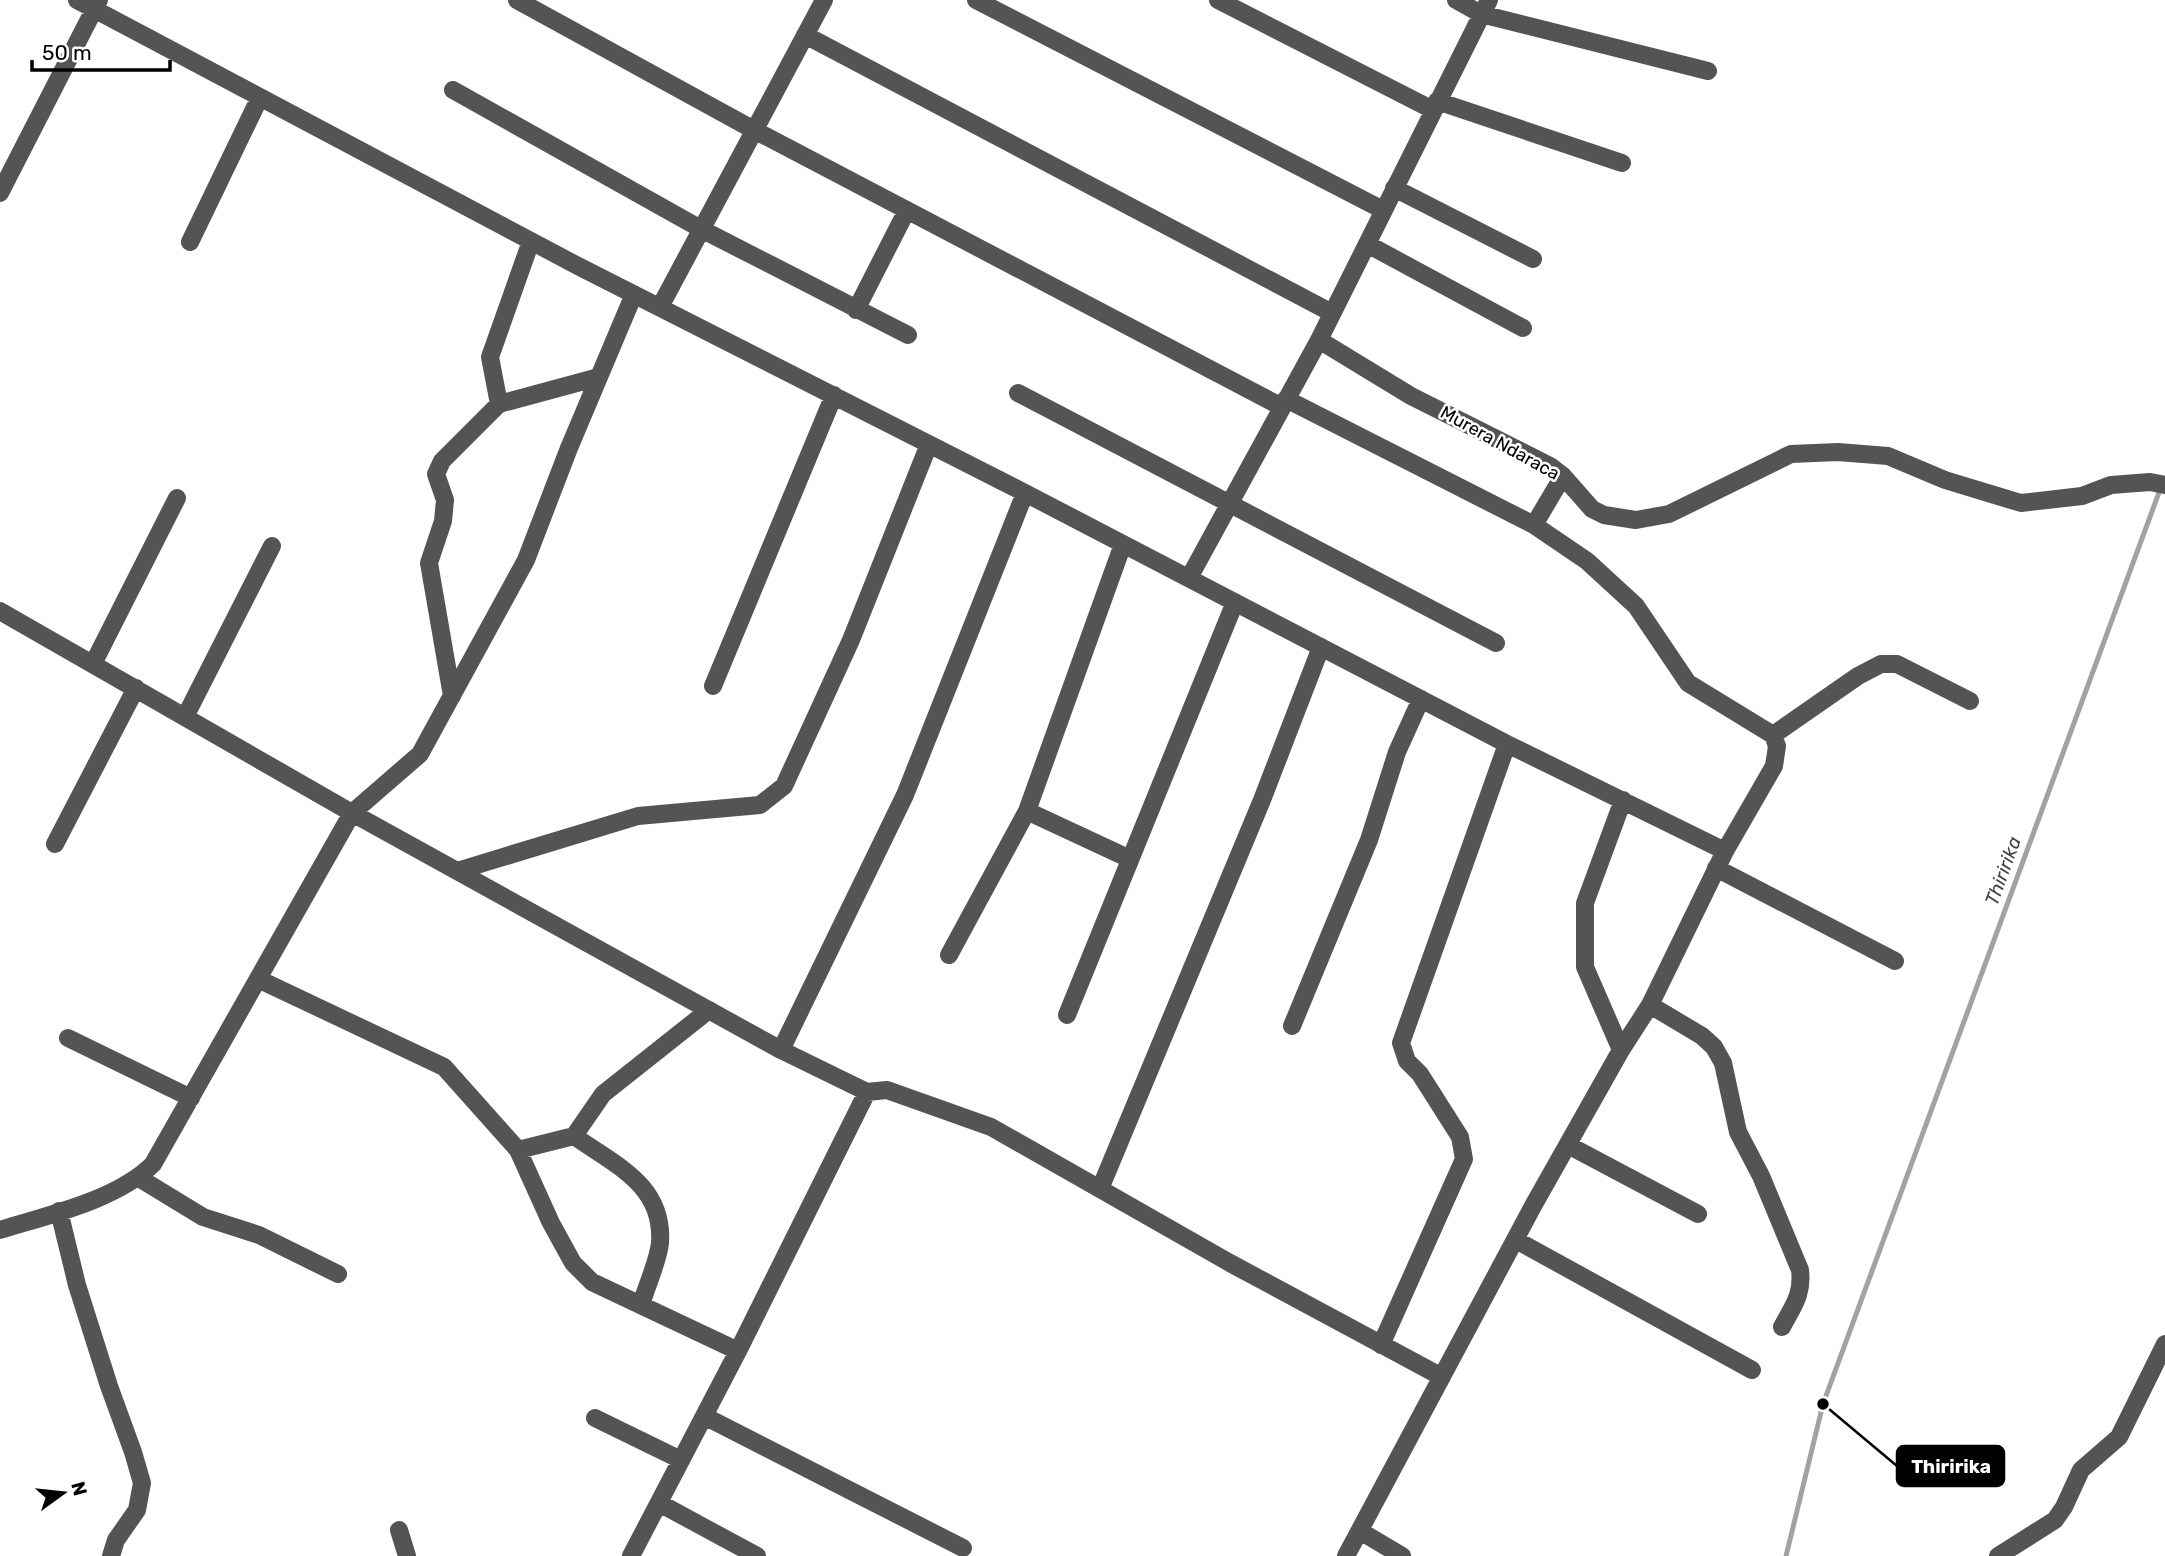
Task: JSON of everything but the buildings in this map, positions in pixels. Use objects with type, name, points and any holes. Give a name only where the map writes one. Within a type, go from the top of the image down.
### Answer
[{"type":"street","points":[[77,0],[97,5],[260,97],[531,241],[1025,493],[1507,744],[1725,851]]},
{"type":"street","points":[[517,0],[907,210],[1284,403],[1534,525],[1587,561],[1636,606],[1688,683],[1773,735],[1777,746],[1774,766],[1716,868],[1650,1005],[1621,1051],[1516,1240],[1346,1556]]},
{"type":"street","points":[[660,307],[824,0]]},
{"type":"street","points":[[976,0],[1383,210]]},
{"type":"street","points":[[1219,0],[1435,106],[1622,163]]},
{"type":"street","points":[[1456,0],[1708,71]]},
{"type":"street","points":[[0,193],[97,5]]},
{"type":"street","points":[[1189,578],[1332,313],[1485,7]]},
{"type":"street","points":[[805,35],[1332,313]]},
{"type":"street","points":[[453,90],[701,229],[908,335]]},
{"type":"street","points":[[190,242],[260,97]]},
{"type":"street","points":[[1394,188],[1533,259]]},
{"type":"street","points":[[856,310],[907,210]]},
{"type":"street","points":[[499,404],[490,357],[531,241]]},
{"type":"street","points":[[1367,244],[1524,328]]},
{"type":"street","points":[[0,1230],[103,1195],[139,1178],[153,1164],[352,813],[420,754],[526,560],[569,448],[634,294]]},
{"type":"street","name":"Murera Ndaraca","points":[[1318,340],[1411,396],[1550,466],[1563,476],[1592,509],[1604,515],[1636,520],[1670,514],[1791,454],[1838,452],[1888,456],[1945,480],[2021,503],[2082,496],[2112,485],[2150,482],[2165,485]]},
{"type":"street","points":[[452,696],[429,563],[443,521],[445,500],[436,474],[442,461],[499,404],[599,377]]},
{"type":"street","points":[[1018,393],[1496,643]]},
{"type":"street","points":[[713,686],[834,395]]},
{"type":"street","points":[[457,871],[638,816],[760,804],[784,786],[851,640],[929,444]]},
{"type":"street","points":[[1534,525],[1563,476]]},
{"type":"street","points":[[781,1050],[905,795],[1025,493]]},
{"type":"street","points":[[93,664],[177,498]]},
{"type":"street","points":[[949,955],[1027,811],[1123,544]]},
{"type":"street","points":[[185,717],[272,546]]},
{"type":"street","points":[[1067,1015],[1235,602]]},
{"type":"street","points":[[0,611],[352,813],[781,1050],[867,1092],[887,1090],[991,1126],[1230,1264],[1442,1377]]},
{"type":"street","points":[[1100,1189],[1262,800],[1321,647]]},
{"type":"street","points":[[1773,735],[1858,676],[1881,664],[1897,664],[1970,701]]},
{"type":"street","points":[[55,844],[136,688]]},
{"type":"street","points":[[1292,1026],[1369,840],[1397,752],[1421,699]]},
{"type":"street","points":[[1381,1345],[1464,1159],[1460,1137],[1420,1074],[1407,1061],[1401,1043],[1507,744]]},
{"type":"street","points":[[1621,1051],[1585,967],[1585,903],[1623,800]]},
{"type":"street","points":[[1027,811],[1130,859]]},
{"type":"street","points":[[1716,868],[1895,961]]},
{"type":"street","points":[[258,979],[444,1067],[519,1150],[551,1223],[573,1263],[592,1282],[738,1351]]},
{"type":"street","points":[[1650,1005],[1702,1036],[1714,1047],[1723,1063],[1738,1132],[1761,1176],[1800,1270],[1802,1286],[1782,1327]]},
{"type":"street","points":[[519,1150],[575,1136],[603,1094],[709,1010]]},
{"type":"street","points":[[68,1038],[191,1098]]},
{"type":"street","points":[[631,1556],[738,1351],[867,1092]]},
{"type":"street","points":[[575,1136],[642,1184],[656,1208],[660,1244],[641,1306]]},
{"type":"street","points":[[1568,1146],[1698,1214]]},
{"type":"street","points":[[139,1178],[203,1217],[259,1235],[338,1273]]},
{"type":"street","points":[[59,1211],[77,1285],[142,1483],[137,1510],[116,1540],[111,1556]]},
{"type":"street","points":[[1516,1240],[1752,1370]]},
{"type":"street","points":[[1998,1556],[2055,1520],[2081,1470],[2119,1437],[2165,1345]]},
{"type":"street","points":[[704,1416],[963,1548]]},
{"type":"street","points":[[595,1418],[681,1460]]},
{"type":"street","points":[[659,1503],[757,1556]]},
{"type":"street","points":[[398,1530],[407,1556]]},
{"type":"street","points":[[1360,1531],[1402,1556]]},
{"type":"waterway","name":"Thiririka","points":[[1786,1556],[1823,1404],[2161,487]]},
{"type":"place","name":"Thiririka","points":[[1823,1404]]}]
